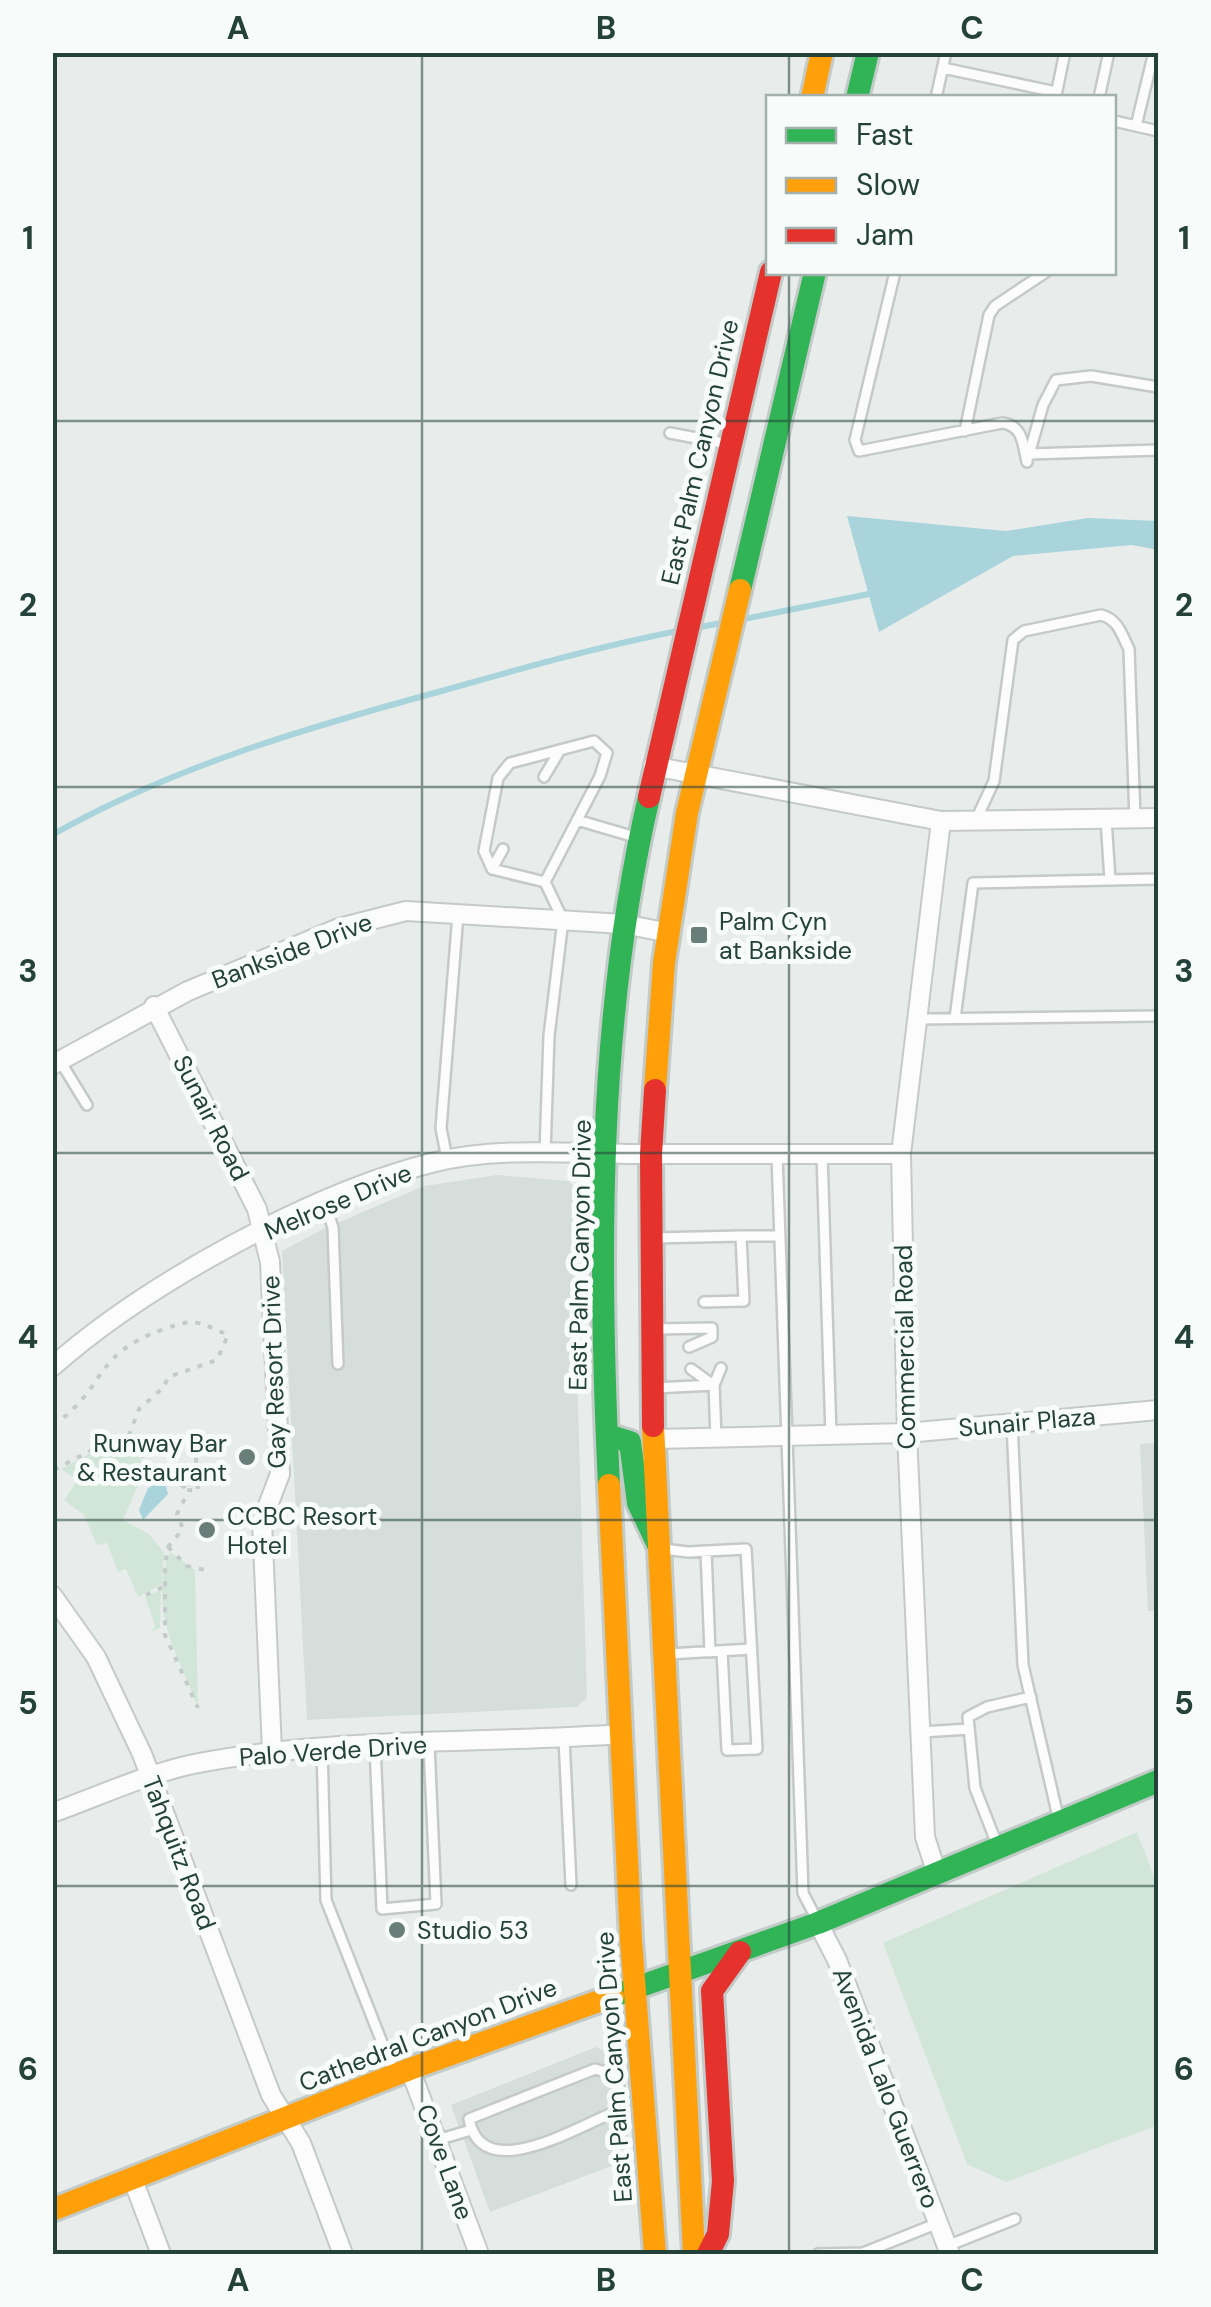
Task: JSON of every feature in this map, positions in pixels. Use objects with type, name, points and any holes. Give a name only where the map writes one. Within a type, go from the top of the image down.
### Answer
[{"type":"main road","points":[[813,95],[822,52]]},
{"type":"main road","points":[[857,95],[868,52]]},
{"type":"main road","name":"East Palm Canyon Drive","points":[[655,2254],[635,1988],[602,1325],[606,1153],[624,924],[638,838],[770,275]]},
{"type":"main road","points":[[694,2254],[652,1388],[651,1154],[669,932],[695,774],[814,275]]},
{"type":"main road","points":[[607,1435],[630,1442],[638,1503],[650,1536],[662,1548]]},
{"type":"main road","name":"Cathedral Canyon Drive","points":[[52,2210],[403,2072],[818,1923],[1158,1780]]},
{"type":"main road","points":[[714,2248],[723,2180],[712,1992],[740,1952]]},
{"type":"street","points":[[653,766],[941,820],[1158,818]]},
{"type":"street","name":"Commercial Road","points":[[937,1874],[925,1837],[906,1433],[901,1154],[941,820]]},
{"type":"street","name":"Bankside Drive","points":[[56,1063],[154,1006],[339,928],[406,911],[624,924],[669,932]]},
{"type":"street","name":"Sunair Road","points":[[154,1006],[264,1231]]},
{"type":"street","name":"Melrose Drive","points":[[52,1366],[153,1292],[264,1231],[325,1202],[448,1161],[545,1153],[901,1154]]},
{"type":"street","name":"Gay Resort Drive","points":[[264,1231],[280,1474],[262,1521],[272,1751]]},
{"type":"street","name":"Sunair Plaza","points":[[656,1439],[906,1433],[1158,1410]]},
{"type":"street","name":"Tahquitz Road","points":[[52,1596],[96,1657],[150,1776],[270,2095],[300,2144],[343,2254]]},
{"type":"street","name":"Palo Verde Drive","points":[[52,1813],[150,1776],[200,1762],[272,1751],[622,1734]]},
{"type":"street","name":"Avenida Lalo Guerrero","points":[[818,1923],[837,1960],[949,2250]]},
{"type":"street","name":"Cove Lane","points":[[403,2072],[437,2140],[480,2254]]},
{"type":"street","points":[[133,2180],[161,2254]]},
{"type":"lane","points":[[937,95],[946,52]]},
{"type":"lane","points":[[943,68],[1056,95],[1065,52]]},
{"type":"lane","points":[[1100,95],[1109,52]]},
{"type":"lane","points":[[1136,126],[1154,52]]},
{"type":"lane","points":[[1116,121],[1158,131]]},
{"type":"lane","points":[[894,275],[856,446],[863,453],[1010,424],[1021,436],[1027,462],[1043,405],[1056,380],[1091,376],[1158,387]]},
{"type":"lane","points":[[965,431],[989,316],[995,306],[1042,275]]},
{"type":"lane","points":[[670,434],[731,444]]},
{"type":"lane","points":[[1029,454],[1158,450]]},
{"type":"lane","points":[[976,820],[994,781],[1013,640],[1024,631],[1100,615],[1110,617],[1120,628],[1129,650],[1135,818]]},
{"type":"lane","points":[[492,869],[484,851],[498,778],[510,763],[594,741],[608,753],[600,776],[544,882]]},
{"type":"lane","points":[[544,777],[560,750]]},
{"type":"lane","points":[[1106,819],[1110,880]]},
{"type":"lane","points":[[577,820],[638,838]]},
{"type":"lane","points":[[492,869],[503,849]]},
{"type":"lane","points":[[492,869],[544,882],[563,920],[549,1036],[545,1153]]},
{"type":"lane","points":[[954,1018],[974,882],[1158,879]]},
{"type":"lane","points":[[448,1161],[441,1128],[458,914]]},
{"type":"lane","points":[[917,1018],[1158,1016]]},
{"type":"lane","points":[[56,1063],[87,1105]]},
{"type":"lane","points":[[777,1154],[802,1893],[818,1923]]},
{"type":"lane","points":[[822,1154],[831,1435]]},
{"type":"lane","points":[[325,1202],[333,1228],[338,1364]]},
{"type":"lane","points":[[704,1302],[744,1301],[742,1236]]},
{"type":"lane","points":[[651,1238],[780,1236]]},
{"type":"lane","points":[[650,1329],[712,1328],[709,1342]]},
{"type":"lane","points":[[689,1347],[709,1342],[720,1346]]},
{"type":"lane","points":[[706,1368],[714,1386],[716,1438]]},
{"type":"lane","points":[[714,1386],[721,1368]]},
{"type":"lane","points":[[691,1369],[714,1386]]},
{"type":"lane","points":[[652,1388],[714,1386]]},
{"type":"lane","points":[[1012,1423],[1023,1664],[1060,1822]]},
{"type":"lane","points":[[662,1548],[746,1549],[758,1748],[727,1750],[722,1651]]},
{"type":"lane","points":[[706,1551],[710,1652]]},
{"type":"lane","points":[[666,1654],[751,1650]]},
{"type":"lane","points":[[999,1848],[974,1788],[968,1717],[973,1712],[1031,1697]]},
{"type":"lane","points":[[920,1732],[969,1729]]},
{"type":"lane","points":[[564,1738],[572,1884]]},
{"type":"lane","points":[[375,1746],[382,1909],[436,1904],[429,1744]]},
{"type":"lane","points":[[322,1748],[326,1900],[403,2072]]},
{"type":"lane","points":[[595,2069],[612,2074],[619,2087],[617,2108],[608,2115],[516,2152],[490,2148],[470,2130],[469,2119],[595,2069]]},
{"type":"lane","points":[[619,2087],[645,2084]]},
{"type":"lane","points":[[437,2140],[470,2130]]},
{"type":"lane","points":[[949,2250],[1015,2219]]},
{"type":"lane","points":[[818,2254],[863,2254],[938,2223]]},
{"type":"path","points":[[52,1422],[58,1422],[87,1398],[110,1358],[151,1330],[190,1319],[228,1335],[217,1360],[168,1377],[164,1387],[139,1409],[129,1435],[148,1464],[189,1490],[198,1491],[196,1458]]},
{"type":"path","points":[[54,1469],[118,1436],[133,1442]]},
{"type":"path","points":[[189,1490],[177,1514],[183,1529],[168,1548],[165,1636],[198,1708]]},
{"type":"path","points":[[168,1548],[187,1566],[204,1570]]},
{"type":"path","points":[[146,1595],[165,1586]]},
{"type":"shaded area","points":[[497,1175],[569,1181],[576,1189],[575,1310],[587,1698],[577,1707],[307,1720],[282,1251],[424,1186]]},
{"type":"shaded area","points":[[1158,1443],[1158,1611],[1148,1611],[1140,1444]]},
{"type":"shaded area","points":[[596,2047],[622,2059],[630,2159],[490,2212],[451,2105]]},
{"type":"green space","points":[[117,1439],[129,1443],[146,1467],[123,1520],[149,1534],[164,1553],[162,1584],[138,1597],[126,1569],[118,1572],[107,1543],[97,1545],[84,1515],[64,1500],[78,1480],[61,1469]]},
{"type":"green space","points":[[170,1552],[195,1570],[198,1708],[164,1615],[164,1574]]},
{"type":"green space","points":[[161,1590],[160,1628],[152,1632],[155,1625],[145,1597]]},
{"type":"green space","points":[[1137,1832],[1158,1887],[1158,2125],[1006,2182],[967,2164],[883,1943]]},
{"type":"water","points":[[847,516],[1006,531],[1088,518],[1158,521],[1158,550],[1132,545],[1013,556],[879,632]]},
{"type":"water","points":[[158,1483],[166,1486],[168,1494],[143,1520],[139,1510],[148,1488]]},
{"type":"waterway","points":[[739,620],[874,593]]},
{"type":"waterway","points":[[695,628],[727,622]]},
{"type":"waterway","points":[[52,835],[144,789],[290,735],[529,666],[683,630]]},
{"type":"traffic: fast","points":[[858,95],[868,52]]},
{"type":"traffic: fast","points":[[740,590],[814,275]]},
{"type":"traffic: fast","points":[[609,1485],[603,1313],[605,1139],[619,966],[649,797]]},
{"type":"traffic: fast","points":[[607,1435],[630,1442],[638,1503],[658,1545]]},
{"type":"traffic: fast","points":[[613,1996],[818,1923],[1158,1781]]},
{"type":"traffic: slow","points":[[813,95],[822,52]]},
{"type":"traffic: slow","points":[[655,1090],[664,963],[687,813],[740,590]]},
{"type":"traffic: slow","points":[[653,1426],[694,2254]]},
{"type":"traffic: slow","points":[[609,1485],[631,1940],[655,2254]]},
{"type":"traffic: slow","points":[[52,2210],[410,2069],[613,1996]]},
{"type":"traffic: jam","points":[[649,797],[770,275]]},
{"type":"traffic: jam","points":[[653,1426],[651,1154],[655,1090]]},
{"type":"traffic: jam","points":[[708,2254],[718,2234],[723,2181],[712,1991],[740,1952]]},
{"type":"place","name":"Palm Cyn at Bankside","points":[[699,935]]},
{"type":"place","name":"Runway Bar & Restaurant","points":[[247,1457]]},
{"type":"place","name":"CCBC Resort Hotel","points":[[207,1530]]},
{"type":"place","name":"Studio 53","points":[[397,1930]]}]
